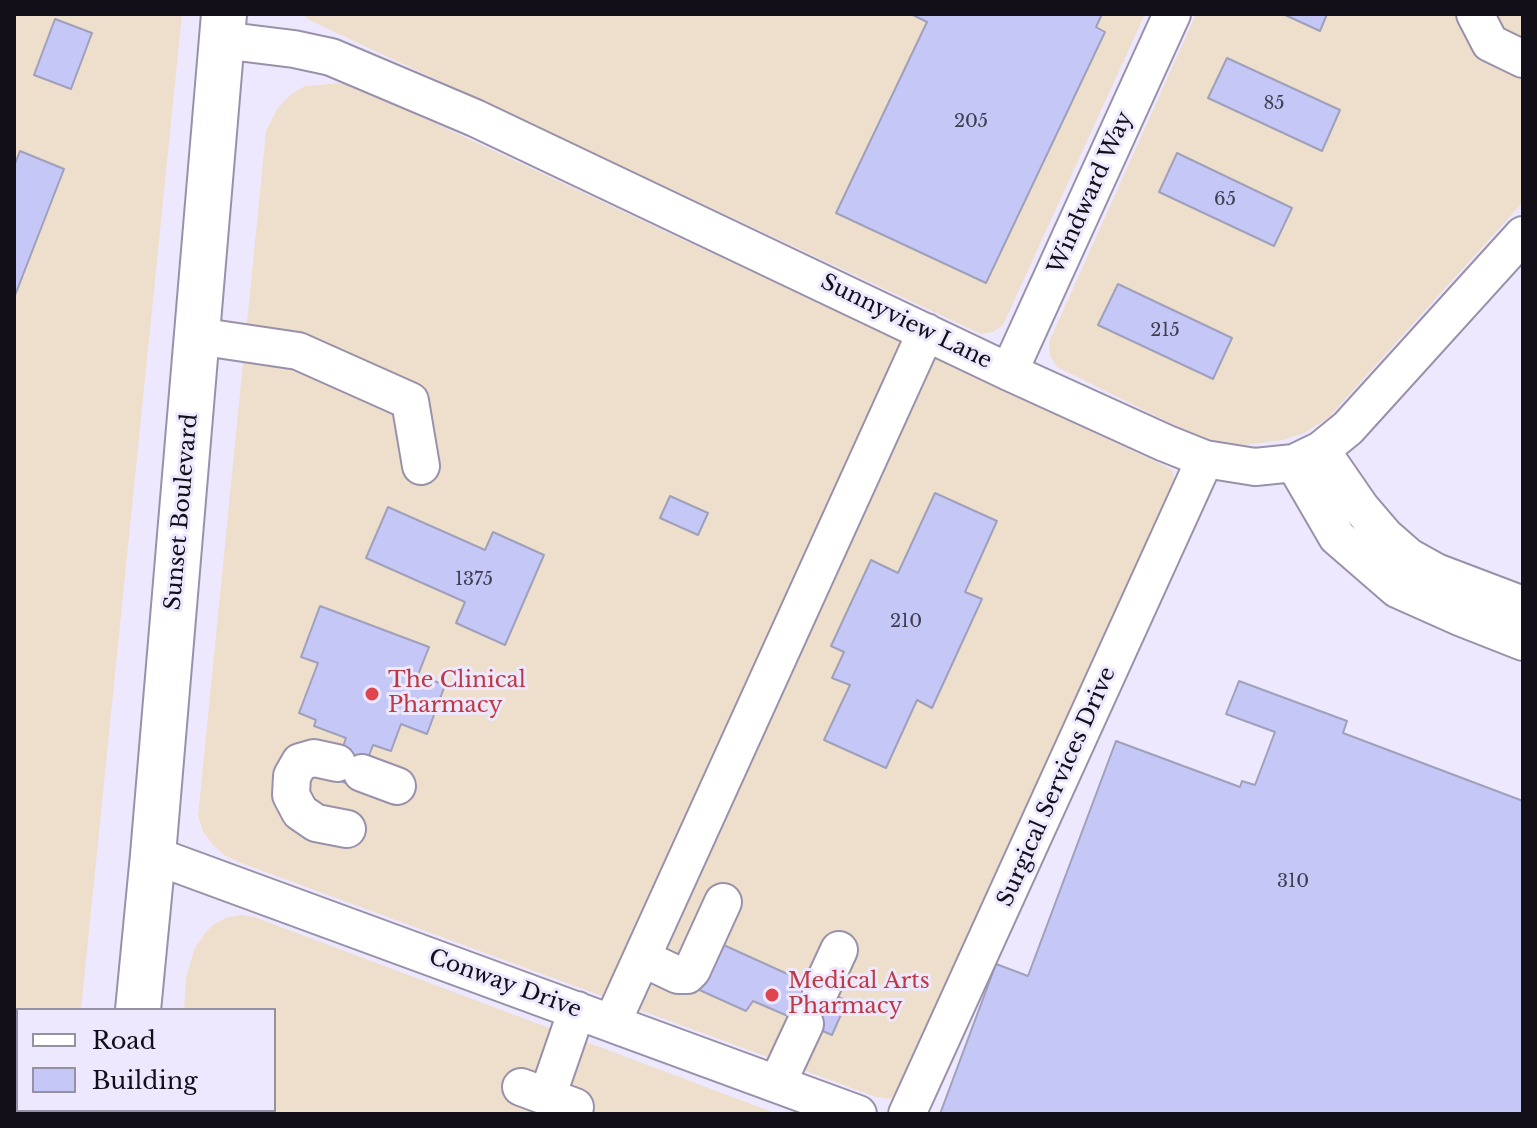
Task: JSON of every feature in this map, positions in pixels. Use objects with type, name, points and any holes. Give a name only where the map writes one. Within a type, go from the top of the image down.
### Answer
[{"type":"main road","name":"Sunset Boulevard","points":[[138,1008],[222,27]]},
{"type":"street","name":"Windward Way","points":[[1009,372],[1172,14]]},
{"type":"street","points":[[1475,14],[1490,43],[1523,59]]},
{"type":"street","name":"Sunnyview Lane","points":[[222,27],[331,57],[475,118],[1009,372],[1205,459],[1255,467],[1307,456]]},
{"type":"street","points":[[1307,456],[1348,428],[1523,235]]},
{"type":"street","points":[[612,1023],[926,332]]},
{"type":"street","points":[[197,336],[298,351],[410,401],[421,466]]},
{"type":"street","points":[[1307,456],[1409,557],[1436,572],[1523,605]]},
{"type":"street","points":[[1307,456],[1337,537],[1397,589],[1523,642]]},
{"type":"street","name":"Surgical Services Drive","points":[[907,1114],[1205,459]]},
{"type":"street","points":[[347,829],[316,823],[300,812],[291,795],[292,776],[300,762],[314,758],[397,786]]},
{"type":"street","name":"Conway Drive","points":[[153,855],[843,1111]]},
{"type":"street","points":[[642,958],[678,975],[687,975],[723,902]]},
{"type":"street","points":[[821,989],[839,950]]},
{"type":"street","points":[[548,1097],[577,1010]]},
{"type":"street","points":[[777,1084],[805,1024]]},
{"type":"shaded area","points":[[14,14],[182,14],[81,1008],[16,1008],[16,1112],[71,1114],[14,1114]]},
{"type":"shaded area","points":[[302,14],[1145,14],[1003,325],[993,332],[981,334],[309,20]]},
{"type":"shaded area","points":[[1196,14],[1523,14],[1523,202],[1328,418],[1304,433],[1283,440],[1245,445],[1212,440],[1178,427],[1057,367],[1050,356],[1049,342]]},
{"type":"shaded area","points":[[340,83],[375,95],[1173,471],[1175,485],[901,1092],[894,1097],[876,1097],[241,863],[224,855],[203,831],[198,816],[266,131],[277,109],[290,95],[305,86]]},
{"type":"shaded area","points":[[228,917],[254,917],[778,1114],[174,1114],[276,1112],[276,1008],[184,1008],[186,977],[195,948],[213,925]]},
{"type":"building","points":[[911,14],[1102,14],[1096,27],[1105,32],[986,283],[836,213],[927,22]]},
{"type":"building","points":[[1283,14],[1327,14],[1320,31]]},
{"type":"building","points":[[55,19],[92,33],[71,89],[34,75]]},
{"type":"building","points":[[1227,58],[1340,110],[1322,151],[1208,98]]},
{"type":"building","points":[[20,151],[64,169],[14,298],[14,166]]},
{"type":"building","points":[[1177,153],[1292,208],[1274,246],[1159,192]]},
{"type":"building","points":[[1118,284],[1232,338],[1213,379],[1098,325]]},
{"type":"building","points":[[935,493],[997,521],[965,592],[982,599],[932,708],[917,700],[886,768],[824,740],[850,685],[832,678],[844,652],[831,646],[871,560],[898,573]]},
{"type":"building","points":[[670,496],[708,513],[698,535],[660,518]]},
{"type":"building","points":[[388,507],[485,550],[493,532],[544,555],[505,645],[456,623],[465,602],[366,558]]},
{"type":"building","points":[[320,606],[429,647],[418,675],[445,685],[427,734],[401,724],[391,751],[373,745],[357,787],[332,778],[346,738],[314,726],[316,720],[299,713],[318,663],[301,657]]},
{"type":"building","points":[[1239,681],[1347,721],[1343,733],[1523,801],[1523,1114],[940,1114],[996,964],[1028,976],[1116,741],[1240,787],[1242,781],[1255,785],[1275,732],[1226,714]]},
{"type":"building","points":[[717,942],[847,1001],[832,1035],[753,1001],[746,1011],[695,988]]},
{"type":"place","name":"The Clinical Pharmacy","points":[[372,694]]},
{"type":"place","name":"Medical Arts Pharmacy","points":[[772,995]]}]
